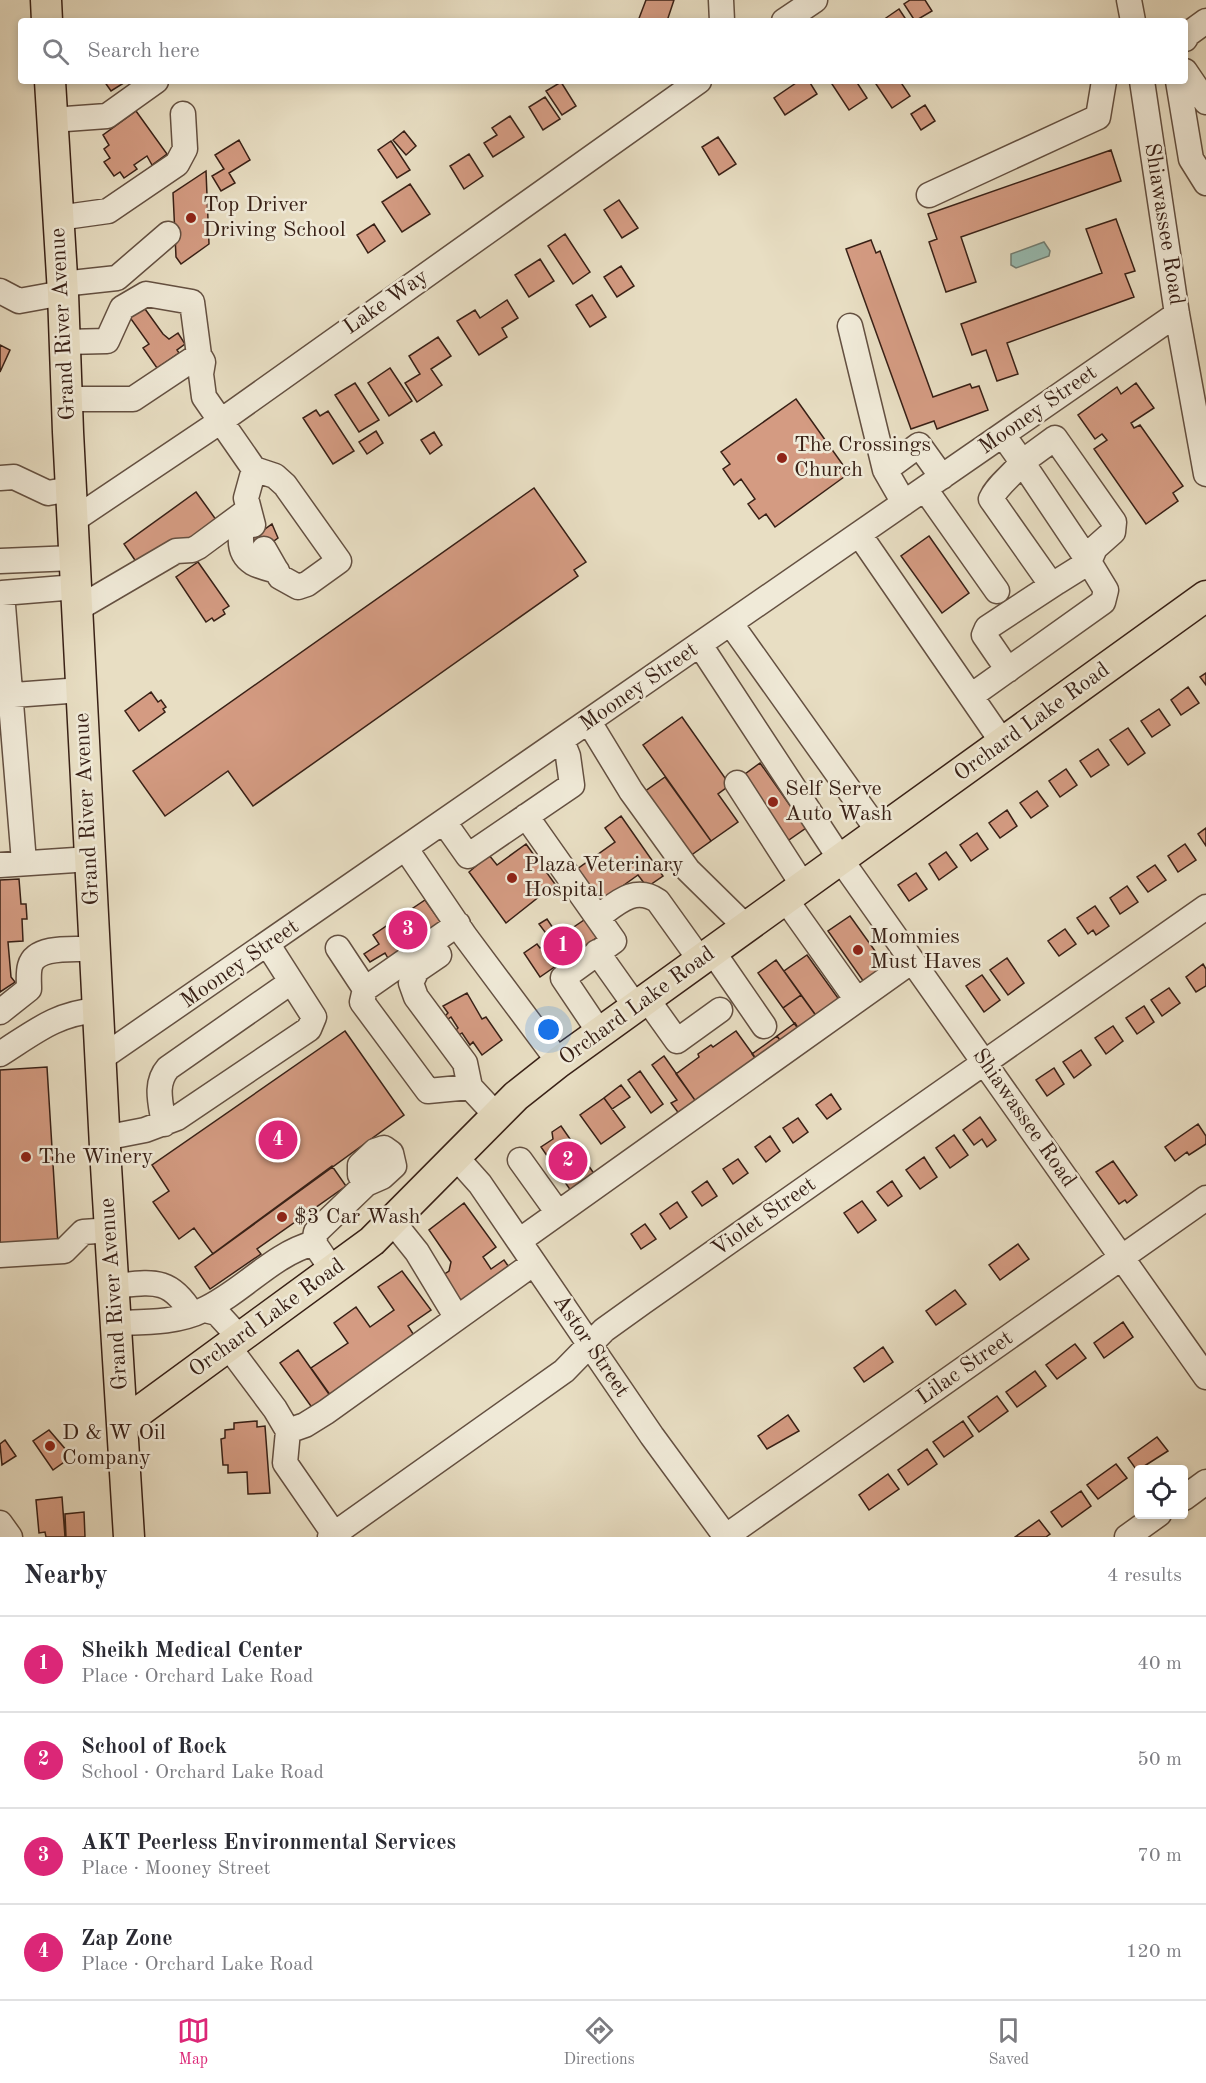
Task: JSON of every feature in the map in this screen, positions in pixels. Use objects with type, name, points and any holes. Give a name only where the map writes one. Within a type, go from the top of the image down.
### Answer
[{"type":"main road","points":[[46,0],[47,18]]},
{"type":"main road","name":"Grand River Avenue","points":[[50,84],[63,289],[72,522],[104,1138],[129,1537]]},
{"type":"main road","name":"Orchard Lake Road","points":[[122,1424],[333,1271],[393,1222],[496,1115],[559,1062],[1206,596]]},
{"type":"street","points":[[721,0],[722,18]]},
{"type":"street","points":[[788,18],[815,0]]},
{"type":"street","points":[[1129,0],[1132,18]]},
{"type":"street","points":[[1188,34],[1206,21]]},
{"type":"street","points":[[1188,75],[1206,102]]},
{"type":"street","points":[[52,120],[107,116],[152,84]]},
{"type":"street","name":"Lake Way","points":[[72,522],[221,421],[695,84]]},
{"type":"street","points":[[929,195],[1098,117],[1104,84]]},
{"type":"street","name":"Shiawassee Road","points":[[1142,84],[1177,314],[1206,474]]},
{"type":"street","points":[[1178,84],[1191,159],[1206,183]]},
{"type":"street","points":[[58,218],[108,211],[177,164],[183,158],[185,148],[183,114]]},
{"type":"street","points":[[0,291],[19,301],[117,278],[168,234]]},
{"type":"street","points":[[65,342],[107,341],[122,308],[146,294],[192,302],[199,355],[203,362],[201,374],[204,397],[254,469],[275,476],[285,484],[339,561],[307,584],[298,587],[290,585],[277,571],[260,542],[246,498],[254,469]]},
{"type":"street","name":"Mooney Street","points":[[100,1059],[268,945],[1177,314]]},
{"type":"street","points":[[850,326],[885,470],[904,504]]},
{"type":"street","points":[[67,399],[134,399],[199,355]]},
{"type":"street","points":[[971,696],[1103,602],[1106,590],[1003,435]]},
{"type":"street","points":[[1008,670],[984,635],[987,628],[1089,562],[1095,548],[1113,532],[1114,522],[1055,438],[1022,462],[1012,476],[994,491],[991,499],[1048,580],[1057,582]]},
{"type":"street","points":[[885,470],[919,445],[933,483],[996,591]]},
{"type":"street","points":[[0,478],[14,477],[48,493],[71,489]]},
{"type":"street","points":[[248,510],[240,529],[239,539],[253,563],[277,571]]},
{"type":"street","points":[[90,859],[12,864],[1,593],[76,585],[176,551],[192,550],[248,510]]},
{"type":"street","points":[[860,534],[1003,743]]},
{"type":"street","points":[[0,561],[76,585]]},
{"type":"street","points":[[730,624],[879,832]]},
{"type":"street","name":"Shiawassee Road","points":[[700,645],[841,860],[1206,1377]]},
{"type":"street","points":[[5,696],[81,690]]},
{"type":"street","points":[[589,722],[631,791],[674,852],[705,888],[747,928]]},
{"type":"street","points":[[444,822],[468,856],[572,785],[568,756],[562,741]]},
{"type":"street","points":[[736,783],[795,893],[857,1000]]},
{"type":"street","points":[[526,816],[614,940],[563,978],[600,1033]]},
{"type":"street","points":[[406,849],[461,930],[559,1062]]},
{"type":"street","points":[[598,917],[628,896],[637,893],[651,896],[707,956],[764,1026]]},
{"type":"street","name":"Violet Street","points":[[332,1535],[564,1371],[591,1346],[604,1330],[1206,907]]},
{"type":"street","points":[[461,930],[365,989],[362,1002],[428,1091],[470,1081]]},
{"type":"street","points":[[461,930],[417,970],[411,983],[416,997],[465,1063],[470,1081],[496,1115]]},
{"type":"street","points":[[104,1138],[164,1124],[177,1118],[309,1029],[314,1017],[268,945]]},
{"type":"street","points":[[338,948],[365,989]]},
{"type":"street","points":[[0,1012],[29,989],[29,967],[33,959],[42,952],[94,949]]},
{"type":"street","points":[[597,952],[677,1041],[720,1010]]},
{"type":"street","points":[[519,1241],[912,961]]},
{"type":"street","points":[[164,1124],[159,1087],[160,1079],[168,1068],[291,982]]},
{"type":"street","points":[[0,1054],[72,1012],[98,1010]]},
{"type":"street","name":"Astor Street","points":[[455,1156],[480,1184],[652,1436],[726,1537]]},
{"type":"street","points":[[520,1160],[558,1213]]},
{"type":"street","points":[[199,1312],[284,1255],[314,1243],[320,1226],[366,1184]]},
{"type":"street","name":"Lilac Street","points":[[726,1537],[1206,1198]]},
{"type":"street","points":[[393,1222],[417,1252],[457,1318]]},
{"type":"street","points":[[0,1255],[64,1251],[82,1232],[111,1230]]},
{"type":"street","points":[[314,1243],[333,1271]]},
{"type":"street","points":[[288,1431],[305,1425],[326,1412],[534,1263]]},
{"type":"street","points":[[114,1286],[155,1282],[166,1285],[199,1312]]},
{"type":"street","points":[[116,1323],[158,1322],[199,1312],[217,1313],[288,1431],[285,1463],[332,1535]]},
{"type":"street","points":[[1188,1495],[1206,1482]]},
{"type":"street","points":[[1126,1537],[1153,1519]]},
{"type":"street","points":[[0,1523],[10,1537]]},
{"type":"water","points":[[1044,242],[1050,251],[1049,256],[1016,268],[1011,265],[1011,254]]},
{"type":"building","points":[[646,0],[674,0],[668,18],[639,18]]},
{"type":"building","points":[[910,0],[925,0],[932,11],[920,18],[913,18],[904,4]]},
{"type":"building","points":[[899,9],[905,18],[886,18]]},
{"type":"building","points":[[106,84],[122,84],[111,91]]},
{"type":"building","points":[[558,84],[562,84],[576,106],[562,115],[546,91]]},
{"type":"building","points":[[795,84],[811,84],[817,94],[785,115],[774,98]]},
{"type":"building","points":[[832,84],[858,84],[867,98],[849,110]]},
{"type":"building","points":[[876,84],[902,84],[910,96],[892,108]]},
{"type":"building","points":[[545,97],[560,119],[543,130],[529,107]]},
{"type":"building","points":[[925,105],[935,121],[921,130],[911,114]]},
{"type":"building","points":[[136,111],[167,154],[152,165],[147,156],[134,165],[137,169],[124,178],[120,172],[114,176],[104,162],[110,158],[104,149],[109,145],[103,135]]},
{"type":"building","points":[[510,116],[524,137],[493,157],[484,143],[497,135],[492,128]]},
{"type":"building","points":[[404,131],[416,146],[406,155],[393,140]]},
{"type":"building","points":[[718,137],[736,164],[719,175],[702,147]]},
{"type":"building","points":[[239,140],[250,160],[229,173],[235,183],[221,191],[212,176],[224,169],[215,155]]},
{"type":"building","points":[[391,141],[410,170],[397,178],[378,150]]},
{"type":"building","points":[[1111,150],[1121,181],[961,237],[976,282],[946,292],[929,242],[937,239],[928,214]]},
{"type":"building","points":[[469,154],[483,176],[464,189],[450,166]]},
{"type":"building","name":"Top Driver Driving School","points":[[206,171],[209,244],[181,264],[176,257],[173,193]]},
{"type":"building","points":[[410,184],[430,214],[402,232],[382,202]]},
{"type":"building","points":[[619,200],[638,228],[622,238],[604,210]]},
{"type":"building","points":[[1116,219],[1135,271],[1125,274],[1134,297],[1007,343],[1018,374],[997,381],[986,350],[972,355],[961,324],[1102,273],[1086,229]]},
{"type":"building","points":[[374,224],[385,241],[368,253],[357,235]]},
{"type":"building","points":[[565,234],[590,272],[573,284],[548,246]]},
{"type":"building","points":[[871,240],[876,253],[880,251],[933,397],[970,384],[972,388],[979,386],[988,410],[937,429],[934,421],[911,429],[846,249]]},
{"type":"building","points":[[540,259],[554,281],[529,297],[515,275]]},
{"type":"building","points":[[621,266],[634,286],[617,297],[604,277]]},
{"type":"building","points":[[592,295],[606,317],[590,327],[576,305]]},
{"type":"building","points":[[507,300],[518,318],[502,328],[507,337],[479,355],[457,321],[475,310],[480,318]]},
{"type":"building","points":[[140,302],[163,334],[169,339],[178,333],[185,344],[177,350],[179,353],[157,368],[143,348],[149,344],[126,312]]},
{"type":"building","points":[[438,337],[451,356],[431,369],[442,385],[417,402],[405,383],[420,374],[409,356]]},
{"type":"building","points":[[0,345],[10,350],[0,372]]},
{"type":"building","points":[[390,368],[412,401],[389,416],[368,383]]},
{"type":"building","points":[[355,383],[379,420],[359,432],[335,395]]},
{"type":"building","points":[[1136,383],[1154,408],[1131,423],[1134,428],[1140,425],[1183,486],[1173,493],[1178,501],[1146,524],[1094,449],[1107,440],[1102,434],[1095,439],[1078,415],[1117,387],[1121,394]]},
{"type":"building","name":"The Crossings Church","points":[[796,399],[843,465],[844,477],[775,527],[766,514],[759,519],[748,504],[755,499],[741,479],[734,485],[723,469],[730,464],[721,452]]},
{"type":"building","points":[[316,410],[320,416],[328,411],[354,451],[333,464],[303,418]]},
{"type":"building","points":[[376,431],[383,443],[367,454],[359,442]]},
{"type":"building","points":[[434,432],[442,445],[430,454],[421,440]]},
{"type":"building","points":[[534,488],[586,562],[574,570],[578,576],[253,806],[228,771],[165,816],[133,771]]},
{"type":"building","points":[[196,492],[222,528],[195,547],[139,566],[124,544]]},
{"type":"building","points":[[272,524],[278,538],[253,556],[246,543]]},
{"type":"building","points":[[929,536],[969,593],[942,613],[901,556]]},
{"type":"building","points":[[198,562],[229,606],[223,610],[225,614],[214,621],[212,618],[206,622],[176,577]]},
{"type":"building","points":[[1206,673],[1206,685],[1200,677]]},
{"type":"building","points":[[1188,687],[1199,703],[1181,715],[1171,700]]},
{"type":"building","points":[[151,692],[158,702],[161,700],[166,707],[163,709],[165,712],[139,731],[125,711]]},
{"type":"building","points":[[1159,709],[1170,725],[1152,737],[1141,721]]},
{"type":"building","points":[[682,717],[730,785],[718,794],[738,822],[711,841],[643,745]]},
{"type":"building","points":[[1128,728],[1145,753],[1128,765],[1110,740]]},
{"type":"building","points":[[1098,749],[1109,765],[1091,777],[1080,761]]},
{"type":"building","name":"Self Serve Auto Wash","points":[[760,763],[806,828],[786,842],[741,777]]},
{"type":"building","points":[[1066,769],[1077,785],[1060,797],[1049,781]]},
{"type":"building","points":[[665,777],[711,841],[690,856],[644,792]]},
{"type":"building","points":[[1037,791],[1048,806],[1031,818],[1020,803]]},
{"type":"building","points":[[1007,810],[1017,826],[1000,838],[989,823]]},
{"type":"building","points":[[621,816],[663,876],[647,887],[638,875],[596,905],[573,872],[615,842],[605,828]]},
{"type":"building","points":[[1206,828],[1206,846],[1198,834]]},
{"type":"building","points":[[977,833],[988,849],[971,861],[960,845]]},
{"type":"building","name":"Plaza Veterinary Hospital","points":[[526,844],[555,884],[506,923],[469,872],[489,855],[497,865]]},
{"type":"building","points":[[1185,844],[1196,860],[1178,872],[1168,856]]},
{"type":"building","points":[[946,852],[957,867],[939,880],[929,864]]},
{"type":"building","points":[[1155,865],[1166,880],[1148,892],[1137,877]]},
{"type":"building","points":[[916,873],[927,889],[909,901],[898,885]]},
{"type":"building","points":[[19,879],[21,904],[26,904],[27,919],[22,919],[23,941],[8,942],[11,977],[15,982],[0,992],[0,880]]},
{"type":"building","points":[[1127,886],[1138,902],[1120,914],[1110,898]]},
{"type":"building","points":[[425,900],[442,924],[389,960],[385,953],[370,962],[364,954],[379,944],[373,935]]},
{"type":"building","points":[[1095,906],[1109,926],[1096,935],[1093,930],[1088,934],[1077,918]]},
{"type":"building","name":"Mommies Must Haves","points":[[850,916],[888,969],[866,985],[828,931]]},
{"type":"building","points":[[587,918],[599,936],[540,977],[524,953],[537,944],[540,948],[551,940],[539,924],[547,919],[559,937]]},
{"type":"building","points":[[1065,929],[1076,944],[1059,956],[1048,941]]},
{"type":"building","points":[[807,955],[843,1005],[820,1021],[784,971]]},
{"type":"building","points":[[1007,958],[1024,983],[1008,995],[990,970]]},
{"type":"building","points":[[776,960],[801,995],[783,1008],[758,973]]},
{"type":"building","points":[[1203,964],[1206,969],[1206,986],[1196,992],[1186,977]]},
{"type":"building","points":[[982,975],[1000,1000],[984,1012],[966,986]]},
{"type":"building","points":[[1169,988],[1180,1003],[1162,1016],[1151,1000]]},
{"type":"building","points":[[467,993],[482,1019],[486,1017],[502,1040],[482,1055],[473,1042],[470,1045],[462,1033],[459,1035],[456,1030],[458,1028],[451,1017],[448,1019],[445,1016],[448,1013],[443,1006]]},
{"type":"building","points":[[801,995],[817,1017],[799,1030],[783,1008]]},
{"type":"building","points":[[1144,1006],[1154,1022],[1137,1034],[1126,1018]]},
{"type":"building","points":[[795,1023],[803,1036],[786,1049],[777,1036]]},
{"type":"building","points":[[1113,1026],[1123,1041],[1106,1054],[1095,1038]]},
{"type":"building","points":[[345,1031],[404,1115],[213,1254],[194,1228],[179,1239],[153,1202],[169,1191],[152,1165]]},
{"type":"building","points":[[736,1031],[757,1060],[697,1103],[676,1074],[699,1057],[698,1054]]},
{"type":"building","points":[[777,1036],[786,1049],[761,1066],[752,1054]]},
{"type":"building","points":[[1081,1050],[1091,1065],[1074,1078],[1063,1062]]},
{"type":"building","points":[[664,1056],[697,1103],[680,1115],[671,1103],[677,1100],[652,1065]]},
{"type":"building","name":"The Winery","points":[[47,1067],[58,1245],[0,1248],[0,1070]]},
{"type":"building","points":[[1054,1068],[1064,1084],[1047,1096],[1036,1080]]},
{"type":"building","points":[[640,1071],[663,1104],[651,1113],[628,1080]]},
{"type":"building","points":[[621,1085],[630,1097],[612,1109],[604,1098]]},
{"type":"building","points":[[831,1094],[841,1109],[827,1119],[816,1105]]},
{"type":"building","points":[[604,1098],[625,1127],[601,1144],[580,1115]]},
{"type":"building","points":[[980,1117],[996,1140],[987,1147],[982,1139],[974,1145],[963,1130]]},
{"type":"building","points":[[798,1118],[808,1132],[793,1143],[783,1128]]},
{"type":"building","points":[[1198,1124],[1206,1136],[1206,1144],[1189,1155],[1187,1152],[1175,1161],[1165,1147]]},
{"type":"building","points":[[561,1126],[595,1175],[571,1191],[541,1147],[553,1139],[552,1132]]},
{"type":"building","points":[[954,1135],[968,1155],[950,1168],[936,1148]]},
{"type":"building","points":[[770,1136],[780,1151],[766,1162],[755,1147]]},
{"type":"building","points":[[924,1157],[937,1177],[920,1189],[906,1170]]},
{"type":"building","points":[[738,1159],[748,1173],[733,1184],[723,1169]]},
{"type":"building","points":[[1113,1161],[1137,1195],[1127,1203],[1125,1200],[1119,1204],[1096,1172]]},
{"type":"building","name":"$3 Car Wash","points":[[332,1166],[346,1186],[257,1249],[261,1254],[210,1289],[195,1267]]},
{"type":"building","points":[[707,1181],[717,1196],[702,1206],[692,1192]]},
{"type":"building","points":[[892,1181],[902,1196],[888,1206],[877,1192]]},
{"type":"building","points":[[862,1201],[876,1220],[858,1233],[844,1213]]},
{"type":"building","points":[[677,1202],[687,1217],[670,1229],[660,1214]]},
{"type":"building","points":[[464,1203],[496,1247],[483,1257],[491,1269],[504,1260],[513,1273],[461,1309],[440,1277],[449,1271],[451,1262],[429,1230]]},
{"type":"building","points":[[645,1224],[656,1239],[641,1249],[631,1234]]},
{"type":"building","points":[[1018,1244],[1029,1259],[1000,1280],[989,1265]]},
{"type":"building","points":[[402,1271],[431,1310],[408,1326],[417,1340],[333,1399],[311,1368],[348,1343],[334,1323],[356,1307],[370,1327],[394,1310],[378,1287]]},
{"type":"building","points":[[955,1290],[966,1304],[936,1325],[926,1311]]},
{"type":"building","points":[[1123,1322],[1133,1337],[1104,1358],[1094,1343]]},
{"type":"building","points":[[1075,1344],[1086,1358],[1057,1379],[1046,1365]]},
{"type":"building","points":[[883,1347],[893,1362],[864,1382],[854,1368]]},
{"type":"building","points":[[298,1350],[331,1397],[313,1409],[280,1363]]},
{"type":"building","points":[[1035,1371],[1046,1386],[1017,1407],[1006,1392]]},
{"type":"building","points":[[997,1396],[1008,1411],[979,1432],[968,1417]]},
{"type":"building","points":[[788,1415],[799,1431],[767,1449],[758,1436]]},
{"type":"building","points":[[257,1421],[257,1427],[265,1426],[270,1493],[248,1494],[247,1472],[228,1473],[228,1465],[223,1465],[221,1439],[225,1438],[225,1430],[234,1429],[234,1423]]},
{"type":"building","points":[[963,1421],[973,1436],[944,1457],[933,1442]]},
{"type":"building","name":"D & W Oil Company","points":[[49,1430],[67,1451],[63,1454],[67,1460],[53,1470],[33,1441]]},
{"type":"building","points":[[1157,1437],[1168,1451],[1146,1465],[1134,1466],[1128,1458]]},
{"type":"building","points":[[5,1440],[16,1456],[2,1465],[0,1444]]},
{"type":"building","points":[[927,1449],[937,1464],[908,1485],[898,1470]]},
{"type":"building","points":[[1116,1464],[1127,1478],[1098,1499],[1087,1485]]},
{"type":"building","points":[[888,1474],[899,1489],[869,1510],[859,1495]]},
{"type":"building","points":[[1081,1491],[1091,1506],[1062,1527],[1051,1512]]},
{"type":"building","points":[[62,1497],[65,1537],[46,1537],[45,1532],[39,1533],[36,1500]]},
{"type":"building","points":[[84,1512],[85,1537],[66,1537],[65,1514]]},
{"type":"building","points":[[1039,1520],[1050,1534],[1046,1537],[1015,1537]]},
{"type":"place","name":"Top Driver Driving School","points":[[191,218]]},
{"type":"place","name":"The Crossings Church","points":[[782,458]]},
{"type":"place","name":"Self Serve Auto Wash","points":[[773,802]]},
{"type":"place","name":"Plaza Veterinary Hospital","points":[[512,878]]},
{"type":"place","name":"AKT Peerless Environmental Services","points":[[408,930]]},
{"type":"place","name":"Sheikh Medical Center","points":[[563,946]]},
{"type":"place","name":"Mommies Must Haves","points":[[858,950]]},
{"type":"place","name":"Zap Zone","points":[[278,1140]]},
{"type":"place","name":"The Winery","points":[[26,1157]]},
{"type":"place","name":"School of Rock","points":[[568,1161]]},
{"type":"place","name":"$3 Car Wash","points":[[282,1217]]},
{"type":"place","name":"D & W Oil Company","points":[[50,1446]]}]
